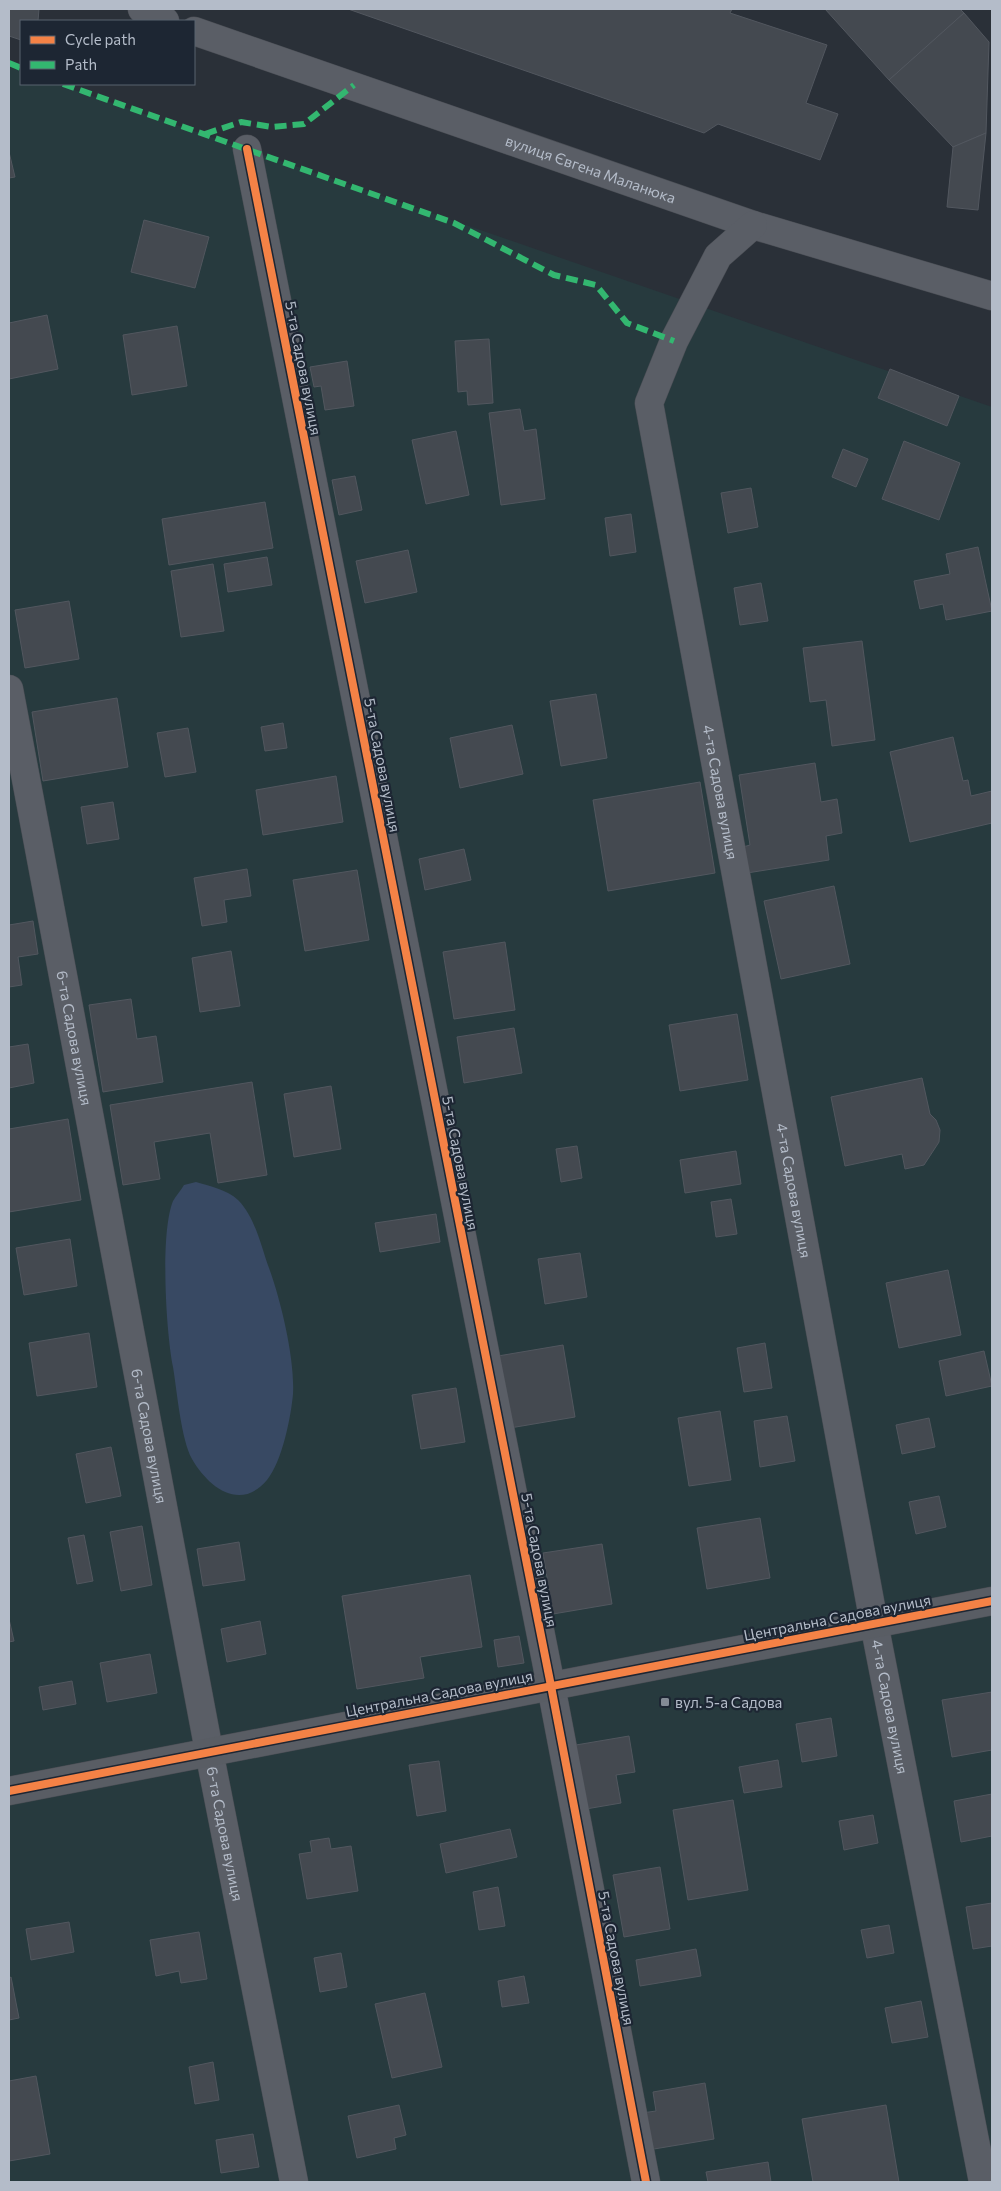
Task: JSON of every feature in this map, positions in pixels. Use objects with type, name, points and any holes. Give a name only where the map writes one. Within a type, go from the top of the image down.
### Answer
[{"type":"main road","name":"Центральна Садова вулиця","points":[[9,1791],[992,1601]]},
{"type":"street","points":[[142,9],[163,20]]},
{"type":"street","name":"вулиця Євгена Маланюка","points":[[195,31],[752,225],[992,296]]},
{"type":"street","name":"5-та Садова вулиця","points":[[247,149],[551,1686],[646,2182]]},
{"type":"street","name":"4-та Садова вулиця","points":[[752,225],[718,256],[674,341],[649,403],[874,1623],[983,2182]]},
{"type":"street","name":"6-та Садова вулиця","points":[[9,689],[209,1751],[294,2182]]},
{"type":"green space","points":[[9,67],[20,71],[20,85],[61,85],[992,407],[992,2182],[9,2182]]},
{"type":"water","points":[[196,1182],[218,1189],[234,1197],[249,1215],[274,1281],[292,1364],[293,1394],[281,1451],[267,1480],[257,1489],[246,1494],[236,1495],[225,1492],[207,1479],[192,1459],[188,1450],[180,1414],[168,1331],[165,1258],[169,1216],[173,1201],[184,1185]]},
{"type":"building","points":[[9,9],[39,9],[38,20],[20,20],[20,40],[9,36]]},
{"type":"building","points":[[348,9],[732,9],[730,13],[827,45],[806,103],[838,114],[820,160],[718,124],[704,133]]},
{"type":"building","points":[[825,9],[960,9],[964,13],[889,80]]},
{"type":"building","points":[[964,13],[989,42],[986,133],[953,147],[889,80]]},
{"type":"building","points":[[986,133],[978,210],[947,207],[953,147]]},
{"type":"building","points":[[9,152],[15,177],[9,178]]},
{"type":"building","points":[[144,220],[209,237],[195,288],[131,272]]},
{"type":"building","points":[[47,315],[58,369],[9,379],[9,323]]},
{"type":"building","points":[[177,326],[187,386],[132,395],[123,335]]},
{"type":"building","points":[[489,339],[493,403],[468,405],[467,391],[458,392],[455,341]]},
{"type":"building","points":[[347,361],[354,406],[325,410],[321,386],[314,387],[310,367]]},
{"type":"building","points":[[890,369],[959,396],[947,426],[878,398]]},
{"type":"building","points":[[520,409],[524,431],[536,429],[545,499],[501,505],[489,413]]},
{"type":"building","points":[[456,431],[469,495],[426,504],[412,440]]},
{"type":"building","points":[[904,441],[960,463],[939,520],[882,499]]},
{"type":"building","points":[[843,449],[868,459],[856,487],[832,477]]},
{"type":"building","points":[[355,476],[362,510],[339,515],[332,480]]},
{"type":"building","points":[[751,488],[758,527],[728,533],[721,493]]},
{"type":"building","points":[[265,502],[273,548],[169,565],[162,519]]},
{"type":"building","points":[[631,514],[636,552],[610,556],[605,518]]},
{"type":"building","points":[[978,547],[992,611],[946,620],[943,604],[920,609],[914,581],[950,574],[946,554]]},
{"type":"building","points":[[408,550],[417,592],[365,603],[356,561]]},
{"type":"building","points":[[267,557],[272,585],[228,592],[224,564]]},
{"type":"building","points":[[213,564],[224,631],[181,637],[171,571]]},
{"type":"building","points":[[761,583],[768,621],[740,625],[734,588]]},
{"type":"building","points":[[69,601],[79,659],[25,668],[15,610]]},
{"type":"building","points":[[862,641],[875,740],[832,746],[826,700],[810,702],[803,648]]},
{"type":"building","points":[[596,694],[607,758],[561,766],[550,701]]},
{"type":"building","points":[[117,698],[128,767],[43,781],[32,712]]},
{"type":"building","points":[[283,723],[287,748],[265,751],[261,727]]},
{"type":"building","points":[[512,725],[523,774],[460,788],[450,738]]},
{"type":"building","points":[[188,728],[196,772],[165,777],[157,733]]},
{"type":"building","points":[[953,737],[963,781],[968,780],[971,796],[992,791],[992,823],[910,842],[890,752]]},
{"type":"building","points":[[815,763],[821,802],[837,799],[842,833],[826,836],[829,860],[747,873],[743,847],[750,845],[739,775]]},
{"type":"building","points":[[336,776],[343,822],[263,835],[256,790]]},
{"type":"building","points":[[700,782],[715,873],[608,891],[593,800]]},
{"type":"building","points":[[113,802],[119,839],[87,844],[81,807]]},
{"type":"building","points":[[464,849],[471,880],[425,890],[419,859]]},
{"type":"building","points":[[247,869],[251,896],[224,900],[227,922],[202,926],[194,878]]},
{"type":"building","points":[[357,870],[369,940],[305,951],[293,880]]},
{"type":"building","points":[[834,886],[850,964],[781,979],[764,901]]},
{"type":"building","points":[[33,921],[38,954],[18,957],[22,985],[9,987],[9,925]]},
{"type":"building","points":[[505,942],[515,1010],[454,1019],[443,952]]},
{"type":"building","points":[[231,951],[240,1006],[200,1012],[192,958]]},
{"type":"building","points":[[131,999],[137,1039],[156,1036],[163,1082],[103,1092],[89,1005]]},
{"type":"building","points":[[737,1014],[748,1080],[680,1091],[669,1025]]},
{"type":"building","points":[[514,1028],[522,1073],[464,1083],[457,1037]]},
{"type":"building","points":[[28,1044],[34,1083],[9,1088],[9,1047]]},
{"type":"building","points":[[922,1078],[930,1114],[936,1120],[940,1130],[939,1142],[924,1165],[905,1169],[902,1154],[845,1166],[831,1097]]},
{"type":"building","points":[[252,1082],[267,1175],[218,1183],[210,1133],[154,1142],[160,1179],[123,1185],[110,1105]]},
{"type":"building","points":[[331,1086],[341,1149],[294,1157],[284,1094]]},
{"type":"building","points":[[68,1119],[81,1200],[9,1212],[9,1129]]},
{"type":"building","points":[[577,1146],[582,1178],[561,1182],[556,1149]]},
{"type":"building","points":[[736,1151],[741,1184],[685,1193],[680,1160]]},
{"type":"building","points":[[731,1199],[737,1234],[716,1237],[711,1202]]},
{"type":"building","points":[[436,1214],[440,1242],[380,1252],[375,1223]]},
{"type":"building","points":[[70,1239],[77,1286],[24,1295],[16,1248]]},
{"type":"building","points":[[580,1253],[587,1297],[545,1304],[538,1259]]},
{"type":"building","points":[[948,1270],[961,1335],[899,1348],[886,1283]]},
{"type":"building","points":[[89,1333],[97,1387],[37,1396],[29,1343]]},
{"type":"building","points":[[765,1343],[772,1388],[744,1392],[737,1348]]},
{"type":"building","points":[[563,1345],[575,1417],[510,1428],[498,1356]]},
{"type":"building","points":[[984,1351],[992,1386],[946,1396],[939,1361]]},
{"type":"building","points":[[456,1388],[465,1442],[421,1449],[412,1395]]},
{"type":"building","points":[[720,1411],[731,1480],[689,1486],[678,1418]]},
{"type":"building","points":[[787,1416],[795,1461],[760,1467],[754,1421]]},
{"type":"building","points":[[929,1418],[935,1447],[902,1454],[896,1425]]},
{"type":"building","points":[[111,1447],[121,1496],[86,1503],[76,1454]]},
{"type":"building","points":[[939,1496],[946,1527],[916,1534],[909,1502]]},
{"type":"building","points":[[760,1518],[770,1578],[707,1589],[697,1528]]},
{"type":"building","points":[[142,1526],[152,1585],[121,1591],[110,1532]]},
{"type":"building","points":[[84,1535],[93,1581],[77,1584],[68,1538]]},
{"type":"building","points":[[239,1542],[245,1580],[203,1586],[197,1549]]},
{"type":"building","points":[[602,1544],[612,1604],[553,1614],[543,1553]]},
{"type":"building","points":[[470,1575],[482,1647],[420,1657],[424,1678],[357,1689],[342,1596]]},
{"type":"building","points":[[9,1619],[14,1641],[9,1642]]},
{"type":"building","points":[[260,1621],[266,1654],[227,1662],[221,1629]]},
{"type":"building","points":[[519,1636],[524,1663],[498,1667],[494,1640]]},
{"type":"building","points":[[150,1654],[157,1693],[107,1702],[100,1663]]},
{"type":"building","points":[[72,1681],[76,1704],[43,1710],[39,1687]]},
{"type":"building","points":[[992,1692],[992,1750],[952,1757],[942,1700]]},
{"type":"building","points":[[831,1718],[837,1756],[802,1762],[796,1724]]},
{"type":"building","points":[[629,1736],[635,1772],[616,1775],[621,1803],[580,1810],[570,1746]]},
{"type":"building","points":[[778,1760],[782,1787],[744,1793],[739,1767]]},
{"type":"building","points":[[439,1761],[446,1811],[417,1816],[409,1765]]},
{"type":"building","points":[[992,1794],[992,1836],[961,1842],[954,1801]]},
{"type":"building","points":[[733,1800],[748,1890],[688,1900],[673,1810]]},
{"type":"building","points":[[873,1815],[878,1843],[844,1850],[839,1821]]},
{"type":"building","points":[[510,1829],[517,1857],[446,1873],[440,1844]]},
{"type":"building","points":[[329,1838],[331,1849],[351,1846],[358,1891],[307,1899],[299,1854],[312,1852],[310,1841]]},
{"type":"building","points":[[660,1867],[670,1929],[624,1937],[613,1875]]},
{"type":"building","points":[[498,1887],[505,1926],[479,1930],[473,1892]]},
{"type":"building","points":[[992,1903],[992,1946],[973,1949],[966,1907]]},
{"type":"building","points":[[69,1922],[74,1952],[31,1960],[26,1929]]},
{"type":"building","points":[[889,1925],[894,1953],[867,1958],[861,1930]]},
{"type":"building","points":[[199,1932],[207,1979],[181,1983],[179,1971],[156,1976],[150,1940]]},
{"type":"building","points":[[696,1949],[701,1976],[640,1986],[636,1960]]},
{"type":"building","points":[[341,1953],[347,1987],[320,1992],[314,1958]]},
{"type":"building","points":[[524,1976],[529,2003],[502,2007],[498,1981]]},
{"type":"building","points":[[11,1977],[19,2018],[9,2020],[9,1978]]},
{"type":"building","points":[[425,1993],[442,2067],[392,2078],[375,2004]]},
{"type":"building","points":[[921,2001],[928,2037],[892,2043],[885,2008]]},
{"type":"building","points":[[213,2062],[219,2100],[195,2104],[189,2067]]},
{"type":"building","points":[[36,2076],[50,2154],[9,2161],[9,2081]]},
{"type":"building","points":[[705,2083],[714,2139],[648,2150],[642,2113],[656,2111],[653,2092]]},
{"type":"building","points":[[399,2105],[406,2135],[394,2138],[396,2149],[357,2158],[348,2116]]},
{"type":"building","points":[[886,2105],[899,2182],[813,2182],[802,2119]]},
{"type":"building","points":[[253,2134],[259,2167],[221,2173],[216,2140]]},
{"type":"building","points":[[768,2162],[771,2182],[708,2182],[706,2172]]},
{"type":"marked path","points":[[9,63],[20,68]]},
{"type":"marked path","points":[[66,85],[454,223],[554,275],[596,285],[627,323],[674,341]]},
{"type":"marked path","points":[[205,134],[241,122],[272,127],[304,124],[354,85]]},
{"type":"cycle path","points":[[247,149],[551,1686],[646,2182]]},
{"type":"cycle path","points":[[9,1791],[992,1601]]},
{"type":"place","name":"вул. 5-а Садова","points":[[665,1702]]}]
